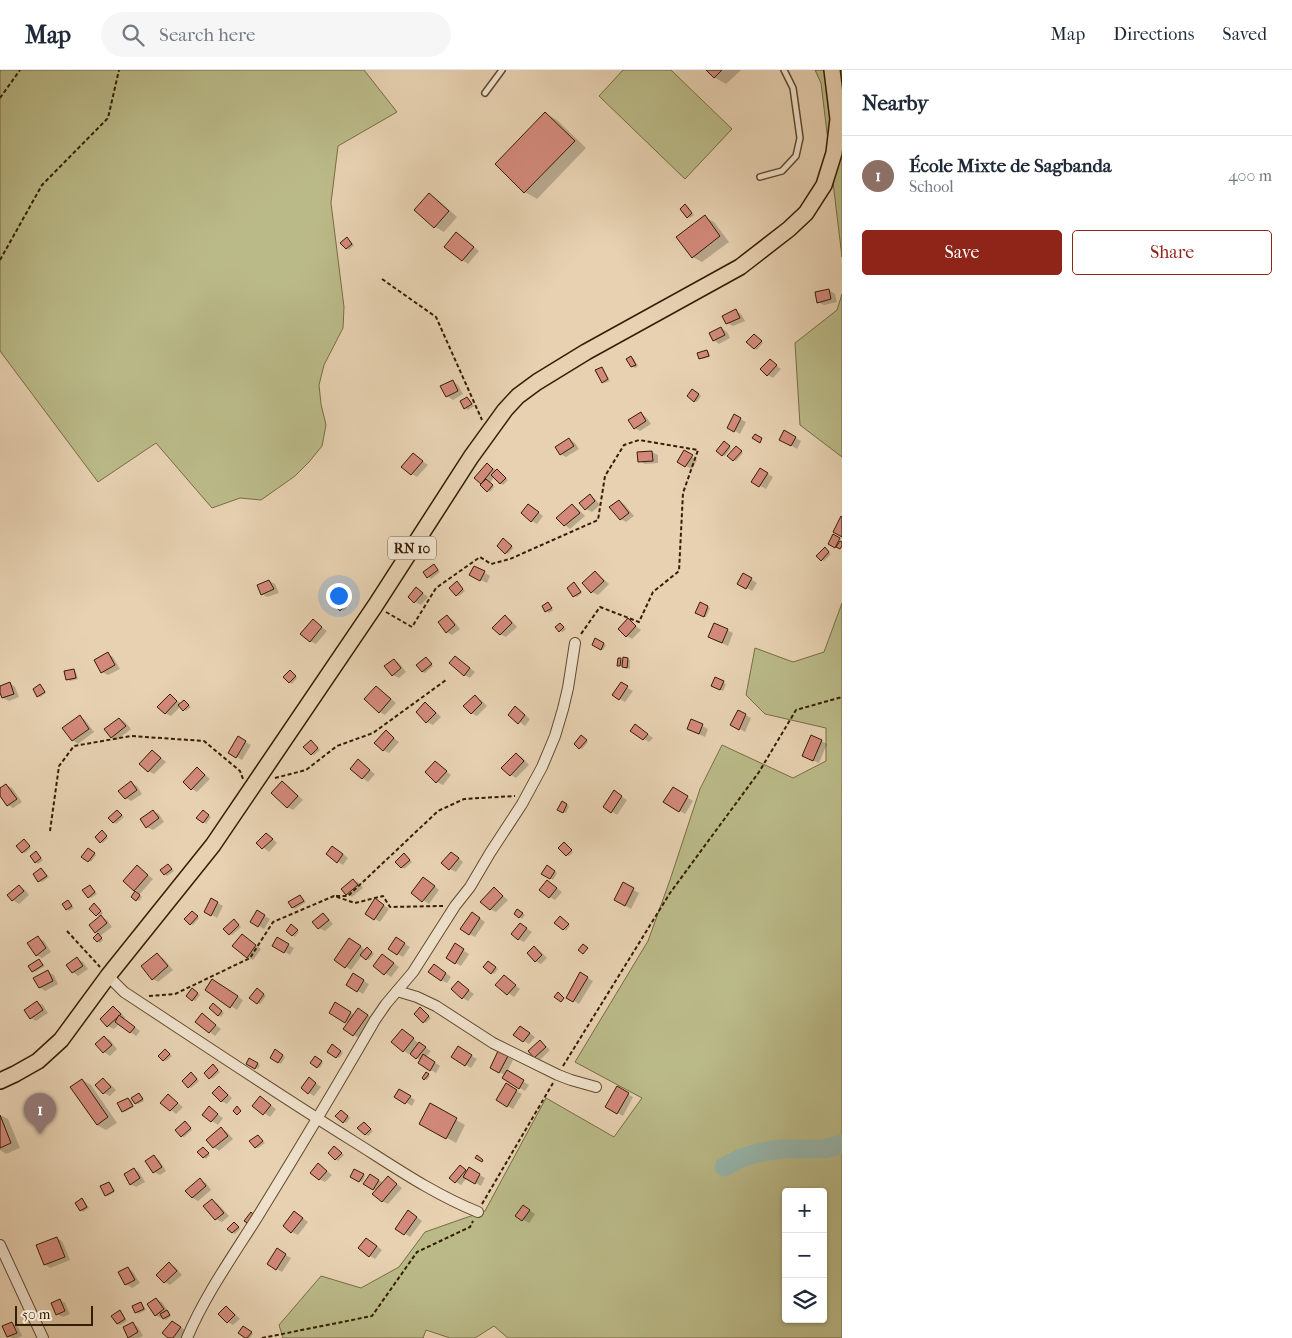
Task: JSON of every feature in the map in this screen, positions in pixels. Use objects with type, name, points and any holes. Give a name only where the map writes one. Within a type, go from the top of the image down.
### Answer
[{"type":"main road","name":"RN 10","points":[[0,1081],[38,1061],[61,1040],[108,976],[213,845],[375,606],[426,525],[505,410],[518,396],[586,352],[740,267],[789,229],[806,213],[824,185],[834,153],[838,119],[832,70]]},
{"type":"street","points":[[187,1338],[192,1325],[214,1286],[318,1119],[374,1020],[413,972],[455,906],[470,887],[490,852],[522,804],[542,767],[555,736],[568,688],[575,643]]},
{"type":"street","points":[[108,976],[124,992],[318,1119],[428,1188],[478,1212]]},
{"type":"street","points":[[397,991],[417,996],[493,1042],[558,1075],[596,1087]]},
{"type":"street","points":[[0,1245],[42,1338]]},
{"type":"lane","points":[[485,93],[502,70]]},
{"type":"lane","points":[[760,177],[782,171],[796,156],[800,138],[793,88],[784,70]]},
{"type":"path","points":[[0,98],[20,70]]},
{"type":"path","points":[[0,260],[42,185],[108,118],[119,70]]},
{"type":"path","points":[[382,279],[436,317],[488,434]]},
{"type":"path","points":[[375,606],[412,627],[436,588],[480,557],[491,564],[510,559],[598,520],[605,476],[624,445],[639,440],[698,450],[682,493],[679,571],[653,592],[639,622],[600,607],[575,643]]},
{"type":"path","points":[[50,831],[59,766],[74,746],[132,736],[204,741],[240,771],[253,788],[306,770],[337,746],[373,733],[446,680]]},
{"type":"path","points":[[262,1338],[372,1316],[417,1252],[470,1227],[558,1075],[670,893],[759,772],[796,710],[842,697]]},
{"type":"path","points":[[133,998],[175,994],[250,958],[273,922],[334,896],[348,896],[438,811],[464,800],[514,796]]},
{"type":"path","points":[[334,896],[354,903],[383,896],[390,907],[455,906]]},
{"type":"path","points":[[67,931],[108,976]]},
{"type":"green space","points":[[0,70],[364,70],[397,112],[338,146],[331,203],[344,307],[343,328],[324,365],[319,385],[326,425],[322,446],[295,476],[261,500],[240,498],[212,508],[156,443],[98,482],[0,351]]},
{"type":"green space","points":[[623,70],[671,70],[732,129],[685,179],[599,96]]},
{"type":"green space","points":[[815,70],[842,70],[842,257],[821,83]]},
{"type":"green space","points":[[842,294],[842,457],[800,425],[795,343],[837,310]]},
{"type":"green space","points":[[842,603],[842,1338],[508,1338],[494,1326],[475,1338],[450,1338],[426,1330],[423,1338],[283,1338],[279,1325],[321,1276],[361,1288],[399,1267],[425,1232],[485,1211],[546,1098],[614,1137],[642,1098],[575,1062],[648,941],[700,789],[722,745],[793,778],[826,761],[826,728],[765,714],[746,695],[755,648],[793,662],[824,652]]},
{"type":"building","points":[[706,70],[722,70],[714,78]]},
{"type":"building","points":[[545,112],[575,141],[524,193],[495,164]]},
{"type":"building","points":[[429,193],[449,211],[434,228],[414,210]]},
{"type":"building","points":[[685,204],[692,213],[687,218],[680,209]]},
{"type":"building","points":[[705,215],[720,236],[692,258],[676,237]]},
{"type":"building","points":[[456,232],[474,247],[462,261],[444,247]]},
{"type":"building","points":[[347,237],[352,244],[346,249],[340,243]]},
{"type":"building","points":[[829,289],[831,299],[817,303],[815,292]]},
{"type":"building","points":[[736,309],[740,318],[726,324],[722,316]]},
{"type":"building","points":[[721,327],[725,335],[713,341],[709,333]]},
{"type":"building","points":[[754,334],[762,341],[754,349],[746,342]]},
{"type":"building","points":[[707,350],[709,356],[699,359],[697,353]]},
{"type":"building","points":[[631,356],[636,365],[631,367],[626,359]]},
{"type":"building","points":[[770,359],[777,365],[767,376],[760,369]]},
{"type":"building","points":[[602,367],[608,379],[602,383],[595,370]]},
{"type":"building","points":[[453,380],[458,391],[446,397],[440,386]]},
{"type":"building","points":[[692,389],[699,394],[694,402],[687,396]]},
{"type":"building","points":[[467,397],[472,404],[464,409],[460,401]]},
{"type":"building","points":[[641,412],[646,421],[634,429],[628,420]]},
{"type":"building","points":[[734,414],[741,418],[734,432],[727,428]]},
{"type":"building","points":[[784,430],[796,437],[791,446],[779,440]]},
{"type":"building","points":[[755,434],[762,438],[760,443],[752,438]]},
{"type":"building","points":[[569,438],[574,446],[560,455],[555,447]]},
{"type":"building","points":[[724,441],[730,446],[722,456],[716,451]]},
{"type":"building","points":[[736,446],[742,451],[733,461],[727,456]]},
{"type":"building","points":[[684,450],[693,455],[685,467],[677,462]]},
{"type":"building","points":[[652,451],[653,461],[638,462],[637,452]]},
{"type":"building","points":[[413,453],[423,461],[411,475],[401,467]]},
{"type":"building","points":[[487,463],[493,469],[481,484],[474,478]]},
{"type":"building","points":[[760,468],[768,473],[759,487],[751,482]]},
{"type":"building","points":[[497,469],[506,478],[500,484],[491,475]]},
{"type":"building","points":[[486,479],[493,485],[487,492],[480,485]]},
{"type":"building","points":[[590,494],[595,501],[585,510],[579,503]]},
{"type":"building","points":[[619,500],[629,513],[620,520],[609,507]]},
{"type":"building","points":[[528,504],[539,512],[531,522],[521,513]]},
{"type":"building","points":[[572,504],[580,513],[564,526],[556,518]]},
{"type":"building","points":[[842,517],[842,537],[833,532]]},
{"type":"building","points":[[833,534],[840,538],[835,548],[828,544]]},
{"type":"building","points":[[503,538],[512,546],[505,554],[497,546]]},
{"type":"building","points":[[840,541],[842,546],[840,549],[836,547]]},
{"type":"building","points":[[825,547],[829,552],[821,561],[816,556]]},
{"type":"building","points":[[434,564],[438,570],[427,578],[423,572]]},
{"type":"building","points":[[474,566],[485,571],[480,581],[469,575]]},
{"type":"building","points":[[595,571],[604,581],[591,593],[582,583]]},
{"type":"building","points":[[743,573],[752,578],[746,589],[737,584]]},
{"type":"building","points":[[269,580],[274,589],[261,595],[257,585]]},
{"type":"building","points":[[457,581],[463,589],[456,596],[449,588]]},
{"type":"building","points":[[574,582],[581,592],[573,597],[567,588]]},
{"type":"building","points":[[416,587],[423,593],[414,603],[408,597]]},
{"type":"building","points":[[339,600],[345,606],[340,611],[334,605]]},
{"type":"building","points":[[548,602],[552,608],[545,612],[542,606]]},
{"type":"building","points":[[700,602],[708,606],[704,617],[695,613]]},
{"type":"building","points":[[447,615],[455,625],[446,633],[438,622]]},
{"type":"building","points":[[505,615],[512,623],[500,635],[492,628]]},
{"type":"building","points":[[628,618],[636,626],[626,637],[618,629]]},
{"type":"building","points":[[313,619],[322,627],[310,642],[300,634]]},
{"type":"building","points":[[560,623],[564,627],[559,632],[555,627]]},
{"type":"building","points":[[714,623],[728,629],[722,643],[708,637]]},
{"type":"building","points":[[595,638],[604,643],[601,650],[592,645]]},
{"type":"building","points":[[108,652],[115,665],[101,673],[94,660]]},
{"type":"building","points":[[455,656],[470,668],[464,676],[449,663]]},
{"type":"building","points":[[426,657],[432,664],[422,672],[416,665]]},
{"type":"building","points":[[623,657],[628,658],[627,668],[622,667]]},
{"type":"building","points":[[618,658],[621,658],[620,666],[617,666]]},
{"type":"building","points":[[394,659],[401,668],[392,676],[384,666]]},
{"type":"building","points":[[74,669],[76,678],[66,680],[64,671]]},
{"type":"building","points":[[290,670],[296,676],[289,683],[283,677]]},
{"type":"building","points":[[715,677],[724,681],[720,690],[711,686]]},
{"type":"building","points":[[10,682],[14,694],[2,698],[0,686]]},
{"type":"building","points":[[621,682],[628,686],[619,700],[612,695]]},
{"type":"building","points":[[40,684],[45,692],[37,697],[33,689]]},
{"type":"building","points":[[376,686],[391,699],[379,713],[364,699]]},
{"type":"building","points":[[170,694],[177,701],[165,714],[157,707]]},
{"type":"building","points":[[475,695],[482,703],[471,714],[463,706]]},
{"type":"building","points":[[184,700],[189,705],[183,711],[178,705]]},
{"type":"building","points":[[425,702],[436,713],[426,723],[416,712]]},
{"type":"building","points":[[515,706],[525,715],[518,724],[508,715]]},
{"type":"building","points":[[738,710],[746,714],[739,730],[730,725]]},
{"type":"building","points":[[80,715],[89,729],[72,741],[62,728]]},
{"type":"building","points":[[119,718],[126,726],[111,738],[104,729]]},
{"type":"building","points":[[691,719],[703,724],[699,734],[687,729]]},
{"type":"building","points":[[635,724],[648,734],[643,740],[630,731]]},
{"type":"building","points":[[386,730],[394,738],[383,751],[374,743]]},
{"type":"building","points":[[581,735],[587,740],[579,749],[574,744]]},
{"type":"building","points":[[811,735],[822,740],[813,761],[802,756]]},
{"type":"building","points":[[238,736],[246,741],[236,758],[228,753]]},
{"type":"building","points":[[311,740],[318,748],[311,755],[303,747]]},
{"type":"building","points":[[152,750],[161,758],[148,772],[139,764]]},
{"type":"building","points":[[516,753],[524,761],[510,776],[501,768]]},
{"type":"building","points":[[358,759],[370,770],[362,779],[350,769]]},
{"type":"building","points":[[435,761],[447,771],[436,783],[425,772]]},
{"type":"building","points":[[197,767],[205,775],[191,790],[183,782]]},
{"type":"building","points":[[131,781],[137,790],[125,799],[118,791]]},
{"type":"building","points":[[282,781],[298,796],[287,808],[271,793]]},
{"type":"building","points":[[6,784],[17,799],[7,806],[0,796],[0,788]]},
{"type":"building","points":[[673,787],[688,796],[679,812],[663,802]]},
{"type":"building","points":[[614,790],[622,796],[611,813],[603,807]]},
{"type":"building","points":[[562,801],[567,804],[563,813],[557,810]]},
{"type":"building","points":[[117,810],[122,815],[113,823],[108,818]]},
{"type":"building","points":[[153,810],[159,818],[146,828],[140,819]]},
{"type":"building","points":[[203,810],[209,815],[203,823],[196,818]]},
{"type":"building","points":[[102,830],[107,836],[100,843],[95,837]]},
{"type":"building","points":[[266,833],[273,839],[262,849],[256,843]]},
{"type":"building","points":[[24,839],[30,846],[22,853],[16,846]]},
{"type":"building","points":[[564,842],[572,850],[566,856],[558,848]]},
{"type":"building","points":[[332,846],[343,854],[337,863],[326,854]]},
{"type":"building","points":[[88,848],[95,853],[88,862],[81,857]]},
{"type":"building","points":[[36,851],[41,858],[35,863],[30,856]]},
{"type":"building","points":[[451,852],[459,858],[449,870],[441,863]]},
{"type":"building","points":[[404,853],[410,860],[401,868],[395,862]]},
{"type":"building","points":[[168,864],[172,869],[164,875],[160,870]]},
{"type":"building","points":[[137,865],[148,875],[134,891],[123,881]]},
{"type":"building","points":[[547,865],[555,871],[550,879],[541,874]]},
{"type":"building","points":[[41,868],[47,876],[38,882],[33,874]]},
{"type":"building","points":[[423,877],[435,886],[422,902],[411,893]]},
{"type":"building","points":[[353,879],[358,885],[346,895],[341,889]]},
{"type":"building","points":[[547,880],[557,888],[549,898],[539,890]]},
{"type":"building","points":[[623,882],[634,888],[625,906],[614,900]]},
{"type":"building","points":[[19,885],[24,891],[12,901],[7,895]]},
{"type":"building","points":[[90,885],[95,892],[88,898],[82,890]]},
{"type":"building","points":[[494,887],[503,896],[490,910],[480,902]]},
{"type":"building","points":[[135,891],[140,895],[136,901],[131,897]]},
{"type":"building","points":[[300,895],[304,901],[292,908],[288,902]]},
{"type":"building","points":[[211,898],[218,902],[211,916],[204,912]]},
{"type":"building","points":[[375,898],[384,905],[374,920],[365,914]]},
{"type":"building","points":[[68,900],[72,906],[66,910],[62,904]]},
{"type":"building","points":[[94,903],[101,911],[96,916],[89,909]]},
{"type":"building","points":[[517,909],[523,913],[519,918],[514,914]]},
{"type":"building","points":[[257,910],[265,915],[258,927],[250,922]]},
{"type":"building","points":[[192,911],[198,916],[190,925],[184,919]]},
{"type":"building","points":[[472,912],[480,918],[469,935],[460,929]]},
{"type":"building","points":[[323,913],[329,920],[318,929],[312,922]]},
{"type":"building","points":[[101,915],[107,923],[95,933],[89,925]]},
{"type":"building","points":[[560,916],[569,924],[563,930],[554,923]]},
{"type":"building","points":[[234,919],[239,925],[229,935],[223,929]]},
{"type":"building","points":[[520,923],[527,928],[518,940],[511,934]]},
{"type":"building","points":[[291,924],[298,930],[292,936],[286,931]]},
{"type":"building","points":[[98,933],[102,938],[97,942],[93,938]]},
{"type":"building","points":[[242,934],[256,945],[247,958],[232,946]]},
{"type":"building","points":[[38,936],[46,948],[36,956],[27,943]]},
{"type":"building","points":[[277,937],[289,944],[284,953],[272,946]]},
{"type":"building","points":[[396,937],[405,943],[397,955],[388,949]]},
{"type":"building","points":[[349,938],[361,946],[345,968],[334,960]]},
{"type":"building","points":[[455,943],[464,949],[455,964],[446,958]]},
{"type":"building","points":[[583,944],[588,948],[583,954],[578,950]]},
{"type":"building","points":[[534,946],[542,955],[535,962],[527,953]]},
{"type":"building","points":[[367,947],[372,952],[366,960],[360,955]]},
{"type":"building","points":[[157,953],[168,966],[152,980],[141,966]]},
{"type":"building","points":[[382,954],[394,963],[384,975],[373,966]]},
{"type":"building","points":[[77,957],[83,966],[72,973],[66,965]]},
{"type":"building","points":[[39,959],[43,965],[32,972],[28,966]]},
{"type":"building","points":[[488,961],[496,967],[491,974],[483,967]]},
{"type":"building","points":[[434,964],[446,973],[441,981],[428,972]]},
{"type":"building","points":[[48,970],[53,981],[39,988],[33,978]]},
{"type":"building","points":[[580,972],[588,977],[573,1002],[566,998]]},
{"type":"building","points":[[353,973],[364,980],[357,992],[346,985]]},
{"type":"building","points":[[504,975],[516,985],[507,995],[495,985]]},
{"type":"building","points":[[212,979],[238,996],[230,1008],[205,990]]},
{"type":"building","points":[[458,981],[469,990],[462,999],[451,989]]},
{"type":"building","points":[[192,988],[198,993],[192,1001],[186,996]]},
{"type":"building","points":[[257,988],[264,994],[257,1004],[249,998]]},
{"type":"building","points":[[558,992],[564,998],[561,1002],[554,997]]},
{"type":"building","points":[[37,1001],[43,1010],[30,1019],[24,1010]]},
{"type":"building","points":[[335,1002],[351,1012],[345,1023],[329,1013]]},
{"type":"building","points":[[213,1003],[222,1011],[218,1016],[209,1008]]},
{"type":"building","points":[[113,1006],[121,1014],[107,1027],[100,1019]]},
{"type":"building","points":[[420,1007],[429,1016],[423,1023],[414,1014]]},
{"type":"building","points":[[358,1008],[368,1015],[353,1036],[343,1029]]},
{"type":"building","points":[[202,1013],[216,1025],[209,1033],[195,1022]]},
{"type":"building","points":[[119,1015],[135,1027],[130,1033],[115,1022]]},
{"type":"building","points":[[520,1026],[530,1033],[523,1042],[513,1035]]},
{"type":"building","points":[[402,1029],[414,1038],[403,1052],[391,1042]]},
{"type":"building","points":[[104,1036],[112,1045],[103,1053],[95,1044]]},
{"type":"building","points":[[540,1040],[546,1047],[534,1058],[528,1051]]},
{"type":"building","points":[[419,1042],[426,1047],[416,1059],[410,1054]]},
{"type":"building","points":[[332,1044],[341,1051],[336,1058],[327,1052]]},
{"type":"building","points":[[458,1046],[472,1055],[465,1066],[451,1057]]},
{"type":"building","points":[[165,1049],[170,1054],[163,1061],[158,1056]]},
{"type":"building","points":[[275,1049],[283,1055],[278,1063],[270,1058]]},
{"type":"building","points":[[498,1051],[508,1056],[499,1073],[490,1068]]},
{"type":"building","points":[[423,1054],[435,1062],[430,1071],[418,1063]]},
{"type":"building","points":[[315,1056],[322,1061],[317,1068],[310,1063]]},
{"type":"building","points":[[249,1058],[258,1063],[255,1069],[246,1064]]},
{"type":"building","points":[[213,1064],[218,1070],[209,1079],[204,1073]]},
{"type":"building","points":[[507,1070],[524,1080],[519,1089],[502,1078]]},
{"type":"building","points":[[191,1072],[197,1079],[188,1088],[182,1081]]},
{"type":"building","points":[[426,1072],[429,1074],[424,1080],[422,1078]]},
{"type":"building","points":[[309,1077],[316,1083],[308,1094],[301,1088]]},
{"type":"building","points":[[103,1078],[111,1087],[103,1094],[95,1085]]},
{"type":"building","points":[[82,1079],[108,1117],[97,1125],[70,1087]]},
{"type":"building","points":[[506,1083],[517,1090],[507,1107],[496,1100]]},
{"type":"building","points":[[219,1086],[228,1095],[221,1102],[212,1093]]},
{"type":"building","points":[[617,1086],[629,1093],[617,1114],[605,1107]]},
{"type":"building","points":[[399,1089],[411,1096],[405,1104],[394,1097]]},
{"type":"building","points":[[139,1093],[143,1099],[135,1104],[131,1098]]},
{"type":"building","points":[[168,1094],[178,1103],[170,1111],[160,1103]]},
{"type":"building","points":[[260,1096],[271,1105],[263,1115],[252,1106]]},
{"type":"building","points":[[128,1098],[133,1106],[122,1112],[117,1103]]},
{"type":"building","points":[[430,1103],[457,1118],[446,1139],[419,1124]]},
{"type":"building","points":[[209,1106],[218,1114],[211,1122],[202,1115]]},
{"type":"building","points":[[237,1106],[241,1111],[237,1115],[233,1111]]},
{"type":"building","points":[[341,1110],[348,1116],[343,1123],[335,1116]]},
{"type":"building","points":[[0,1115],[11,1143],[0,1148]]},
{"type":"building","points":[[185,1121],[191,1128],[181,1137],[175,1130]]},
{"type":"building","points":[[364,1122],[371,1129],[365,1135],[357,1128]]},
{"type":"building","points":[[221,1127],[228,1136],[213,1148],[206,1140]]},
{"type":"building","points":[[258,1135],[263,1141],[255,1148],[249,1141]]},
{"type":"building","points":[[334,1146],[342,1153],[335,1160],[328,1153]]},
{"type":"building","points":[[203,1147],[209,1153],[203,1158],[197,1152]]},
{"type":"building","points":[[154,1155],[162,1167],[153,1173],[145,1161]]},
{"type":"building","points":[[477,1155],[483,1160],[482,1162],[475,1158]]},
{"type":"building","points":[[318,1163],[327,1171],[319,1180],[310,1173]]},
{"type":"building","points":[[460,1165],[466,1170],[455,1183],[449,1178]]},
{"type":"building","points":[[469,1167],[480,1174],[475,1184],[463,1177]]},
{"type":"building","points":[[134,1168],[140,1178],[130,1185],[124,1174]]},
{"type":"building","points":[[354,1169],[364,1174],[359,1182],[350,1177]]},
{"type":"building","points":[[370,1174],[379,1180],[373,1190],[363,1184]]},
{"type":"building","points":[[388,1176],[397,1184],[382,1202],[372,1194]]},
{"type":"building","points":[[200,1178],[206,1186],[192,1198],[185,1191]]},
{"type":"building","points":[[109,1182],[114,1191],[105,1196],[100,1186]]},
{"type":"building","points":[[82,1198],[87,1207],[80,1211],[75,1203]]},
{"type":"building","points":[[212,1199],[224,1213],[215,1220],[203,1206]]},
{"type":"building","points":[[523,1205],[530,1210],[522,1221],[515,1216]]},
{"type":"building","points":[[408,1210],[417,1217],[404,1235],[395,1229]]},
{"type":"building","points":[[294,1211],[303,1218],[291,1233],[283,1226]]},
{"type":"building","points":[[251,1212],[255,1216],[249,1224],[244,1221]]},
{"type":"building","points":[[234,1222],[239,1227],[232,1233],[227,1229]]},
{"type":"building","points":[[57,1237],[65,1257],[44,1265],[36,1245]]},
{"type":"building","points":[[366,1238],[377,1246],[369,1257],[358,1248]]},
{"type":"building","points":[[277,1248],[286,1254],[276,1270],[267,1264]]},
{"type":"building","points":[[169,1262],[177,1271],[164,1283],[156,1275]]},
{"type":"building","points":[[128,1267],[135,1280],[125,1285],[118,1272]]},
{"type":"building","points":[[156,1298],[164,1309],[155,1316],[147,1304]]},
{"type":"building","points":[[60,1299],[65,1311],[56,1315],[51,1303]]},
{"type":"building","points":[[141,1302],[144,1309],[135,1313],[132,1306]]},
{"type":"building","points":[[226,1306],[235,1315],[227,1323],[218,1314]]},
{"type":"building","points":[[120,1310],[125,1319],[117,1324],[111,1316]]},
{"type":"building","points":[[167,1310],[170,1315],[163,1319],[160,1314]]},
{"type":"building","points":[[172,1321],[181,1327],[173,1338],[168,1338],[162,1333]]},
{"type":"building","points":[[12,1322],[17,1333],[7,1337],[2,1326]]},
{"type":"building","points":[[133,1322],[138,1332],[128,1338],[123,1327]]},
{"type":"building","points":[[243,1326],[252,1332],[247,1338],[238,1333]]},
{"type":"waterway","points":[[724,1167],[741,1158],[761,1152],[781,1149],[824,1149],[842,1144]]},
{"type":"place","name":"École Mixte de Sagbanda","points":[[40,1134]]}]
